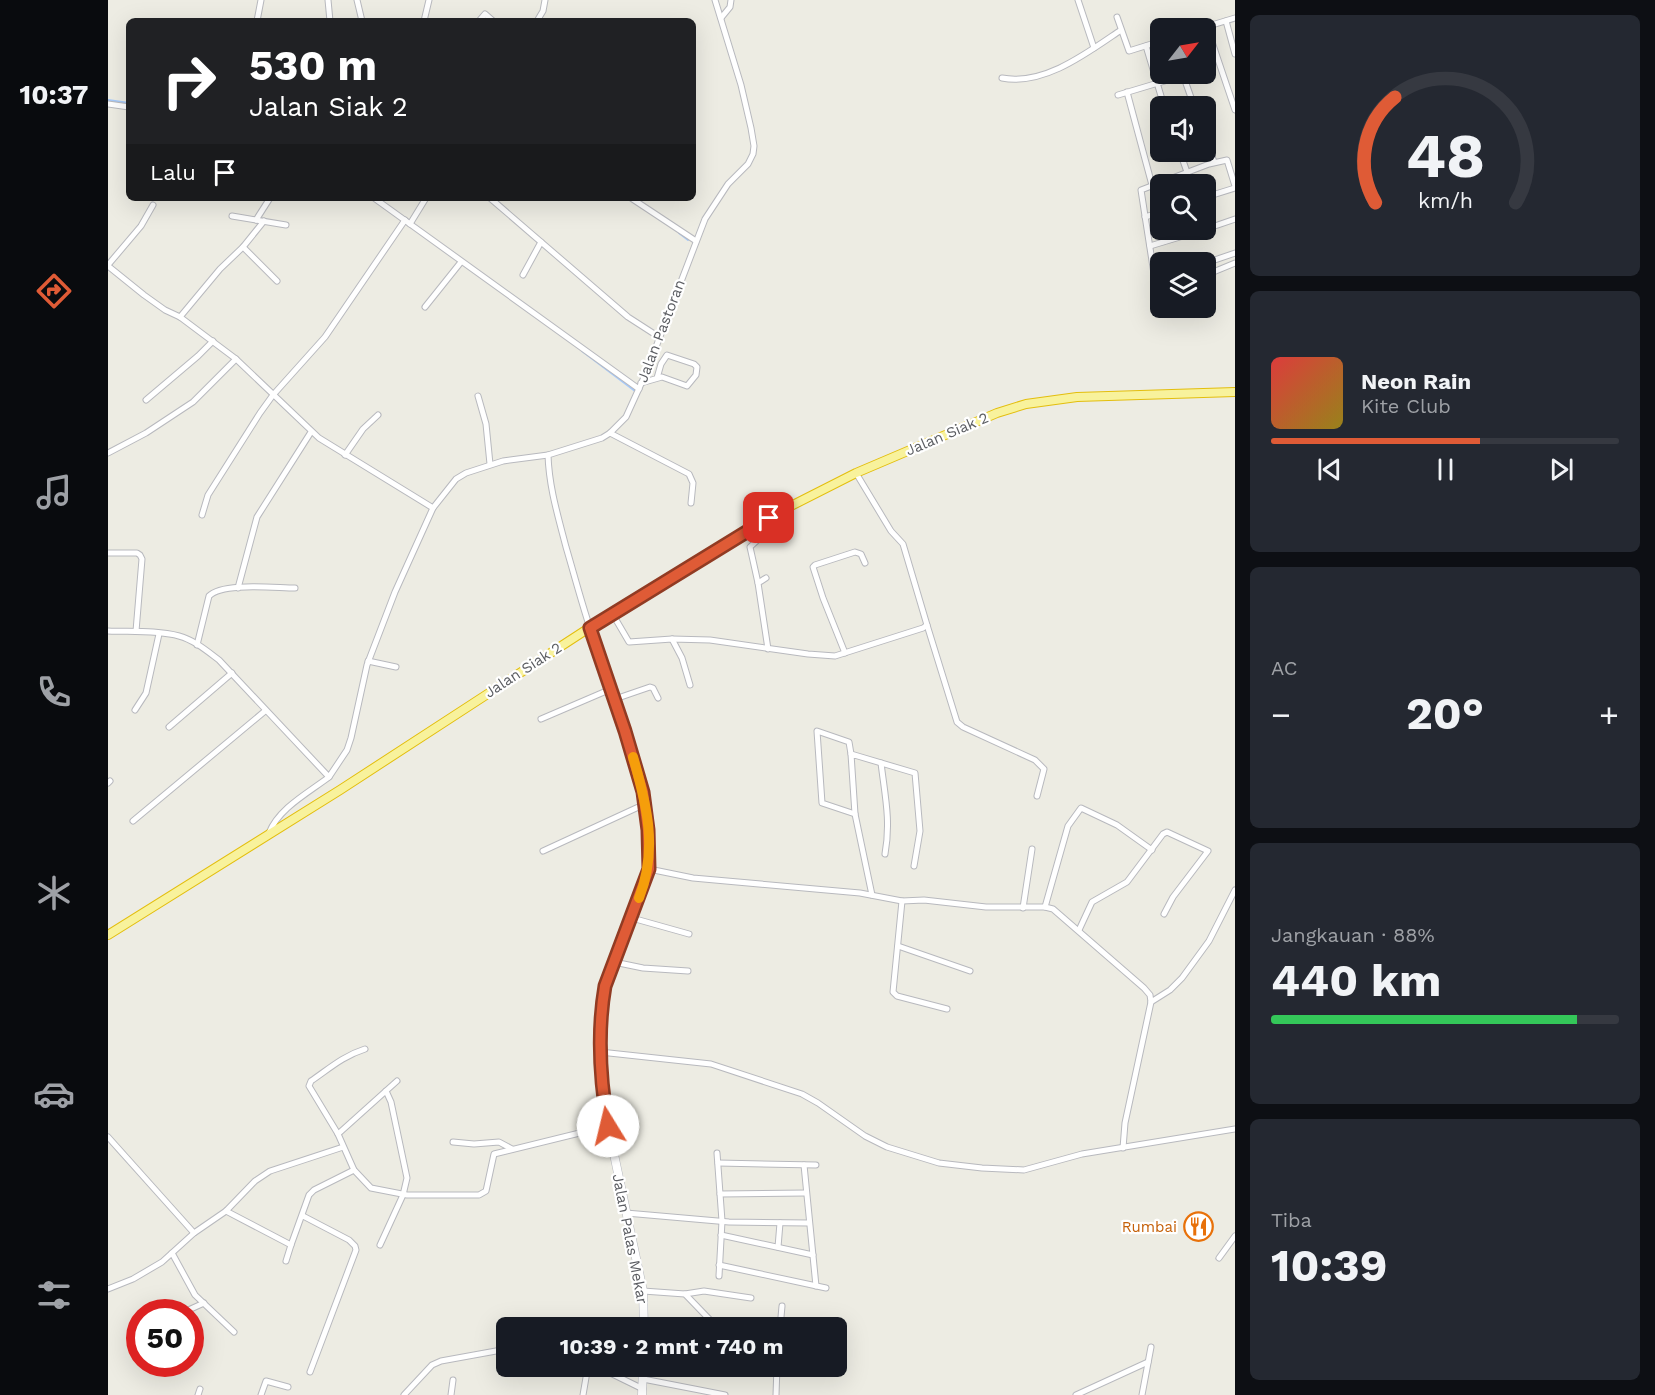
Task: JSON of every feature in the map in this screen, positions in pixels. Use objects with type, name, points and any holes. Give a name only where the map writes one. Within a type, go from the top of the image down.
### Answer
[{"type":"highway","name":"Jalan Siak 2","points":[[108,934],[268,835],[612,613],[785,509],[856,473],[997,413],[1026,404],[1077,397],[1235,392]]},
{"type":"main road","name":"Jalan Palas Mekar","points":[[590,628],[615,699],[645,804],[648,830],[649,869],[603,998],[600,1052],[608,1126],[643,1291],[644,1317]]},
{"type":"main road","points":[[643,1378],[643,1392]]},
{"type":"street","points":[[258,18],[261,0]]},
{"type":"street","points":[[328,0],[330,18]]},
{"type":"street","points":[[357,0],[361,18]]},
{"type":"street","points":[[425,18],[429,0]]},
{"type":"street","points":[[539,18],[545,0]]},
{"type":"street","name":"Jalan Pastoran","points":[[268,835],[272,824],[281,813],[329,777],[347,750],[368,661],[395,592],[433,508],[456,479],[490,464],[548,455],[588,443],[610,433],[626,417],[705,219],[718,198],[748,164],[754,146],[741,85],[715,0]]},
{"type":"street","points":[[721,18],[730,7],[731,0]]},
{"type":"street","points":[[1078,0],[1094,48]]},
{"type":"street","points":[[1116,17],[1128,50],[1150,45]]},
{"type":"street","points":[[1216,24],[1235,18]]},
{"type":"street","points":[[1226,21],[1235,54]]},
{"type":"street","points":[[1002,78],[1015,81],[1057,68],[1121,30]]},
{"type":"street","points":[[1146,46],[1150,60]]},
{"type":"street","points":[[1216,58],[1235,110]]},
{"type":"street","points":[[1118,95],[1150,84]]},
{"type":"street","points":[[1127,92],[1150,178]]},
{"type":"street","points":[[108,104],[126,107]]},
{"type":"street","points":[[1182,174],[1214,162],[1228,163],[1235,158]]},
{"type":"street","points":[[1184,162],[1187,172]]},
{"type":"street","points":[[1216,194],[1235,187],[1228,163]]},
{"type":"street","points":[[1150,186],[1141,192],[1152,252]]},
{"type":"street","points":[[256,220],[268,201]]},
{"type":"street","points":[[378,201],[461,262],[640,386],[662,377],[687,386],[696,375],[697,367],[667,355],[660,364],[657,378]]},
{"type":"street","points":[[202,515],[208,495],[273,395],[325,337],[424,201]]},
{"type":"street","points":[[493,201],[628,317],[659,337]]},
{"type":"street","points":[[636,201],[696,241]]},
{"type":"street","points":[[153,205],[141,226],[108,265],[144,295],[165,310],[180,317],[236,359],[311,432],[433,508]]},
{"type":"street","points":[[1145,217],[1150,215]]},
{"type":"street","points":[[232,216],[286,225]]},
{"type":"street","points":[[1216,225],[1235,219]]},
{"type":"street","points":[[180,317],[264,221]]},
{"type":"street","points":[[1150,246],[1169,240]]},
{"type":"street","points":[[523,275],[541,242]]},
{"type":"street","points":[[243,247],[277,281]]},
{"type":"street","points":[[1216,260],[1235,253]]},
{"type":"street","points":[[425,307],[461,262]]},
{"type":"street","points":[[1216,271],[1235,262]]},
{"type":"street","points":[[146,400],[213,341]]},
{"type":"street","points":[[108,453],[154,428],[193,402],[236,359]]},
{"type":"street","points":[[478,396],[486,424],[490,464]]},
{"type":"street","points":[[345,455],[363,429],[378,415]]},
{"type":"street","points":[[238,588],[257,517],[311,432]]},
{"type":"street","points":[[610,433],[689,474],[693,483],[691,502]]},
{"type":"street","points":[[548,455],[548,475],[554,504],[590,628]]},
{"type":"street","points":[[856,473],[891,531],[903,544],[957,722],[1041,764],[1044,770],[1037,796]]},
{"type":"street","points":[[759,524],[762,536],[750,547],[768,648]]},
{"type":"street","points":[[845,653],[813,567],[855,552],[861,554],[865,563]]},
{"type":"street","points":[[108,554],[137,553],[142,559],[136,631]]},
{"type":"street","points":[[758,583],[766,578]]},
{"type":"street","points":[[196,645],[209,596],[220,589],[295,588]]},
{"type":"street","points":[[612,613],[629,642],[672,639],[710,640],[835,656],[927,625]]},
{"type":"street","points":[[108,631],[136,631],[179,636],[219,660],[329,777]]},
{"type":"street","points":[[135,710],[146,693],[159,634]]},
{"type":"street","points":[[672,639],[682,658],[690,685]]},
{"type":"street","points":[[368,661],[396,667]]},
{"type":"street","points":[[169,727],[232,673]]},
{"type":"street","points":[[615,699],[650,687],[653,688],[658,698]]},
{"type":"street","points":[[541,719],[611,689]]},
{"type":"street","points":[[133,821],[265,711]]},
{"type":"street","points":[[855,814],[822,803],[817,731],[849,742],[855,814],[872,894]]},
{"type":"street","points":[[851,754],[915,773],[920,831],[914,866]]},
{"type":"street","points":[[881,763],[889,819],[885,854]]},
{"type":"street","points":[[543,851],[645,804]]},
{"type":"street","points":[[1045,907],[1068,826],[1081,808],[1118,825],[1152,850]]},
{"type":"street","points":[[1079,930],[1092,902],[1127,882],[1163,834],[1167,832],[1208,851],[1173,897],[1164,914]]},
{"type":"street","points":[[1023,908],[1032,849]]},
{"type":"street","points":[[649,869],[704,879],[872,894],[902,901],[924,900],[956,905],[1053,909],[1150,995],[1151,1002],[1125,1123],[1123,1148]]},
{"type":"street","points":[[1151,1002],[1170,990],[1182,978],[1209,941],[1235,890]]},
{"type":"street","points":[[902,901],[893,992],[897,996],[947,1008]]},
{"type":"street","points":[[632,918],[689,934]]},
{"type":"street","points":[[898,946],[970,971]]},
{"type":"street","points":[[614,962],[643,968],[688,971]]},
{"type":"street","points":[[365,1049],[348,1054],[309,1083],[338,1134],[354,1170],[371,1188],[403,1195],[474,1196],[486,1191],[493,1156],[497,1153],[608,1126]]},
{"type":"street","points":[[600,1052],[711,1064],[792,1090],[818,1103],[865,1136],[887,1147],[939,1163],[1024,1170],[1082,1154],[1235,1129]]},
{"type":"street","points":[[338,1134],[397,1081]]},
{"type":"street","points":[[380,1245],[403,1195],[407,1178],[391,1102],[386,1091]]},
{"type":"street","points":[[108,1137],[194,1233]]},
{"type":"street","points":[[453,1142],[474,1144],[499,1142],[512,1149]]},
{"type":"street","points":[[108,1289],[133,1279],[162,1262],[194,1233],[226,1211],[255,1181],[270,1171],[343,1147]]},
{"type":"street","points":[[717,1153],[722,1221],[719,1276]]},
{"type":"street","points":[[718,1163],[816,1166]]},
{"type":"street","points":[[804,1165],[816,1286]]},
{"type":"street","points":[[286,1261],[309,1195],[314,1190],[354,1170]]},
{"type":"street","points":[[720,1194],[807,1193]]},
{"type":"street","points":[[226,1211],[291,1245]]},
{"type":"street","points":[[626,1213],[722,1221],[809,1223]]},
{"type":"street","points":[[303,1216],[349,1240],[356,1250],[310,1372]]},
{"type":"street","points":[[778,1247],[780,1223]]},
{"type":"street","points":[[721,1235],[813,1255]]},
{"type":"street","points":[[1219,1258],[1235,1236]]},
{"type":"street","points":[[172,1253],[195,1295],[200,1299]]},
{"type":"street","points":[[719,1265],[826,1288]]},
{"type":"street","points":[[643,1291],[685,1294],[704,1291],[751,1298]]},
{"type":"street","points":[[685,1294],[707,1317]]},
{"type":"street","points":[[204,1303],[234,1332]]},
{"type":"street","points":[[781,1317],[782,1306]]},
{"type":"street","points":[[1142,1395],[1150,1347]]},
{"type":"street","points":[[404,1395],[427,1369],[441,1361],[496,1351]]},
{"type":"street","points":[[1076,1395],[1148,1362]]},
{"type":"street","points":[[583,1395],[586,1377]]},
{"type":"street","points":[[616,1377],[643,1392]]},
{"type":"street","points":[[776,1395],[777,1377]]},
{"type":"street","points":[[643,1378],[725,1395]]},
{"type":"street","points":[[451,1395],[453,1380]]},
{"type":"street","points":[[261,1395],[266,1381],[288,1387]]},
{"type":"waterway","points":[[108,100],[126,103]]},
{"type":"waterway","points":[[679,233],[688,240]]},
{"type":"waterway","points":[[582,351],[635,391]]},
{"type":"slow traffic","points":[[633,757],[643,792],[648,830],[649,869],[639,898]]},
{"type":"place","name":"Rumbai","points":[[1198,1227]]},
{"type":"route","points":[[608,1126],[600,1052],[603,998],[605,986],[649,869],[648,830],[643,792],[620,711],[597,653],[590,628],[769,518]]}]
